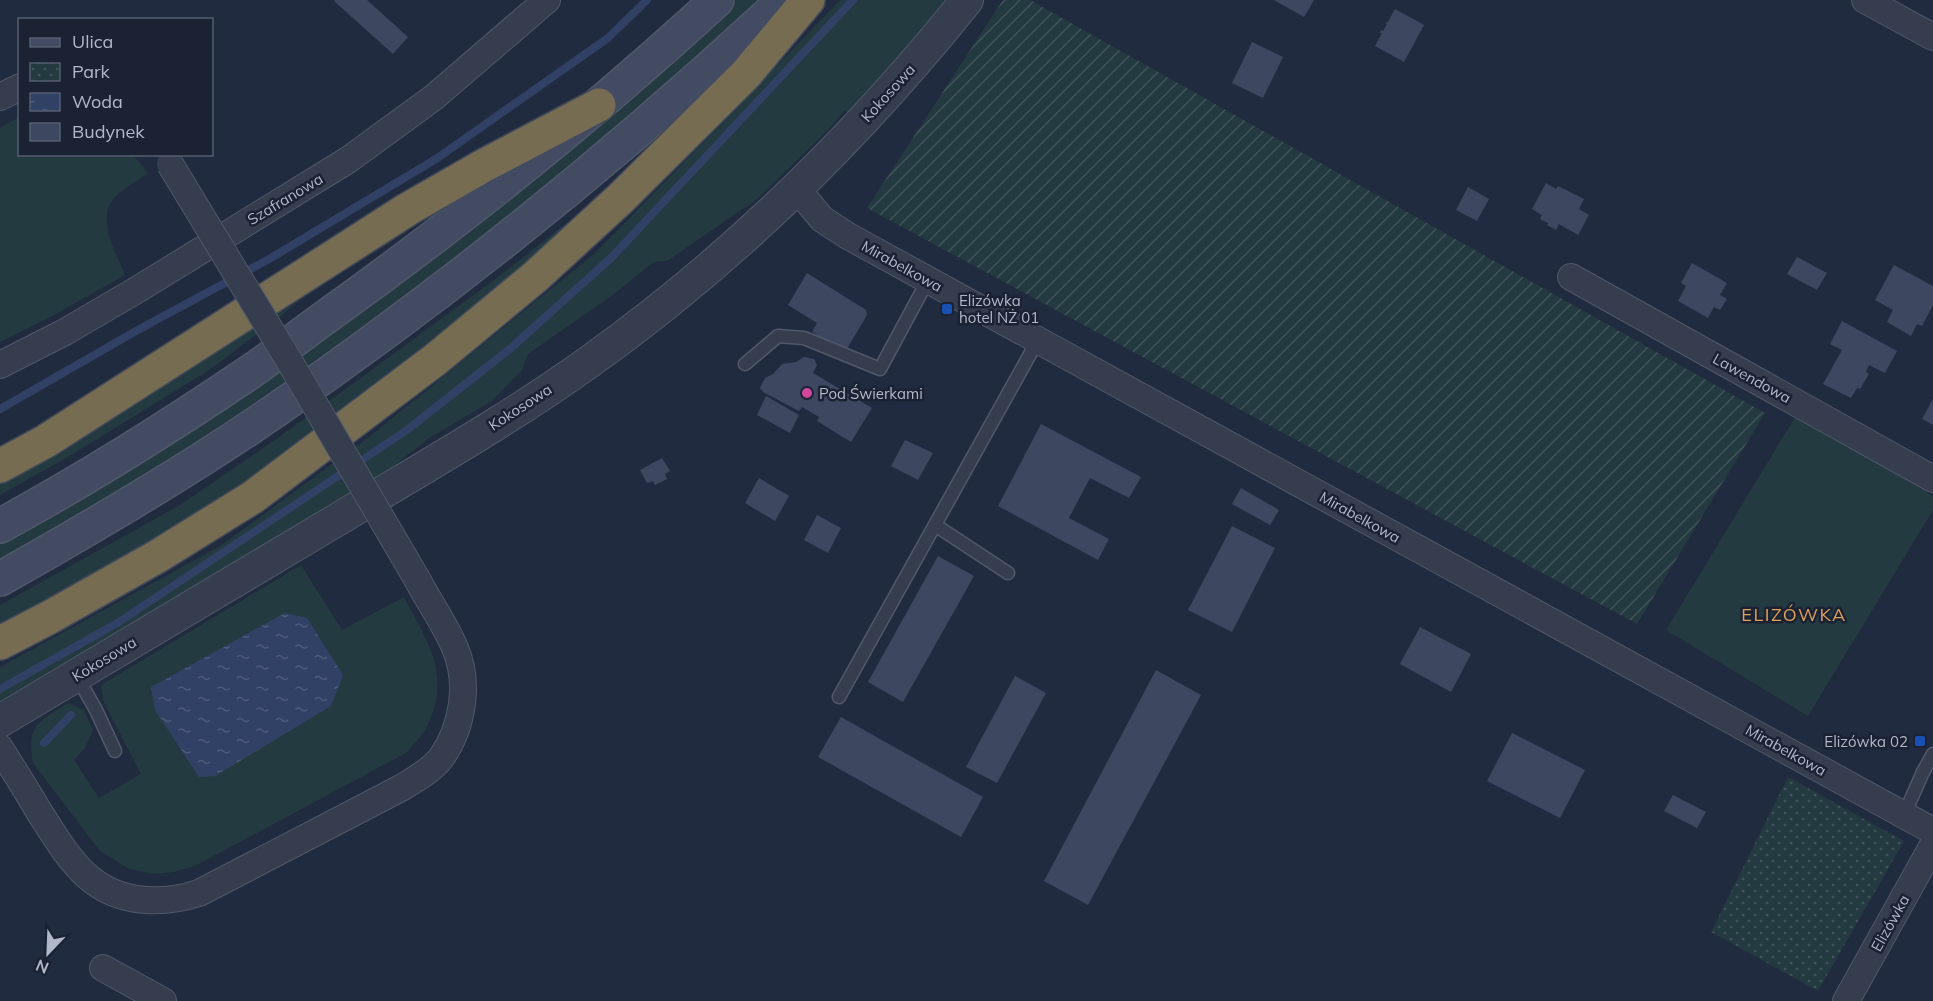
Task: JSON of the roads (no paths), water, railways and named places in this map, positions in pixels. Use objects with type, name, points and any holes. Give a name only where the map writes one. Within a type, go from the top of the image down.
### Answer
[{"type":"highway","points":[[0,643],[148,561],[253,497],[436,359],[535,277],[621,198],[746,74],[807,0]]},
{"type":"highway","points":[[0,466],[46,441],[408,209],[483,166],[599,105]]},
{"type":"main road","points":[[0,526],[117,458],[252,370],[437,235],[499,188],[599,105],[717,0]]},
{"type":"main road","points":[[0,579],[193,465],[276,410],[394,326],[539,214],[612,154],[691,86],[784,0]]},
{"type":"street","name":"Szafranowa","points":[[0,365],[64,332],[140,288],[348,160],[433,98],[547,0]]},
{"type":"street","name":"Kokosowa","points":[[0,721],[513,413],[589,362],[741,240],[797,189],[883,99],[967,0]]},
{"type":"street","points":[[1865,0],[1933,37]]},
{"type":"street","points":[[0,97],[18,88]]},
{"type":"street","points":[[0,748],[66,852],[81,871],[96,883],[122,896],[148,901],[170,901],[199,893],[401,788],[431,769],[441,759],[455,730],[462,705],[462,675],[454,647],[417,579],[291,364],[167,159]]},
{"type":"street","name":"Mirabelkowa","points":[[797,189],[813,210],[832,227],[1933,831]]},
{"type":"street","name":"Lawendowa","points":[[1571,277],[1933,479]]},
{"type":"street","name":"Elizówka","points":[[1846,1001],[1933,845]]},
{"type":"street","points":[[104,968],[163,1001]]},
{"type":"lane","points":[[745,364],[778,336],[804,338],[880,369],[928,280]]},
{"type":"lane","points":[[839,697],[1038,340]]},
{"type":"lane","points":[[935,525],[1008,573]]},
{"type":"lane","points":[[76,675],[116,751]]},
{"type":"lane","points":[[1904,815],[1933,754]]},
{"type":"water","points":[[285,613],[307,618],[343,675],[331,706],[215,776],[199,777],[155,710],[151,687]]},
{"type":"waterway","points":[[0,409],[136,331],[271,258],[436,159],[608,38],[647,0]]},
{"type":"waterway","points":[[0,689],[119,622],[407,430],[511,348],[612,257],[853,0]]},
{"type":"waterway","points":[[44,743],[71,715]]},
{"type":"place","name":"Elizówka hotel NŻ 01","points":[[947,309]]},
{"type":"place","name":"Pod Świerkami","points":[[807,393]]},
{"type":"place","name":"Elizówka 02","points":[[1920,741]]},
{"type":"district","name":"ELIZÓWKA","points":[[1794,614]]}]
